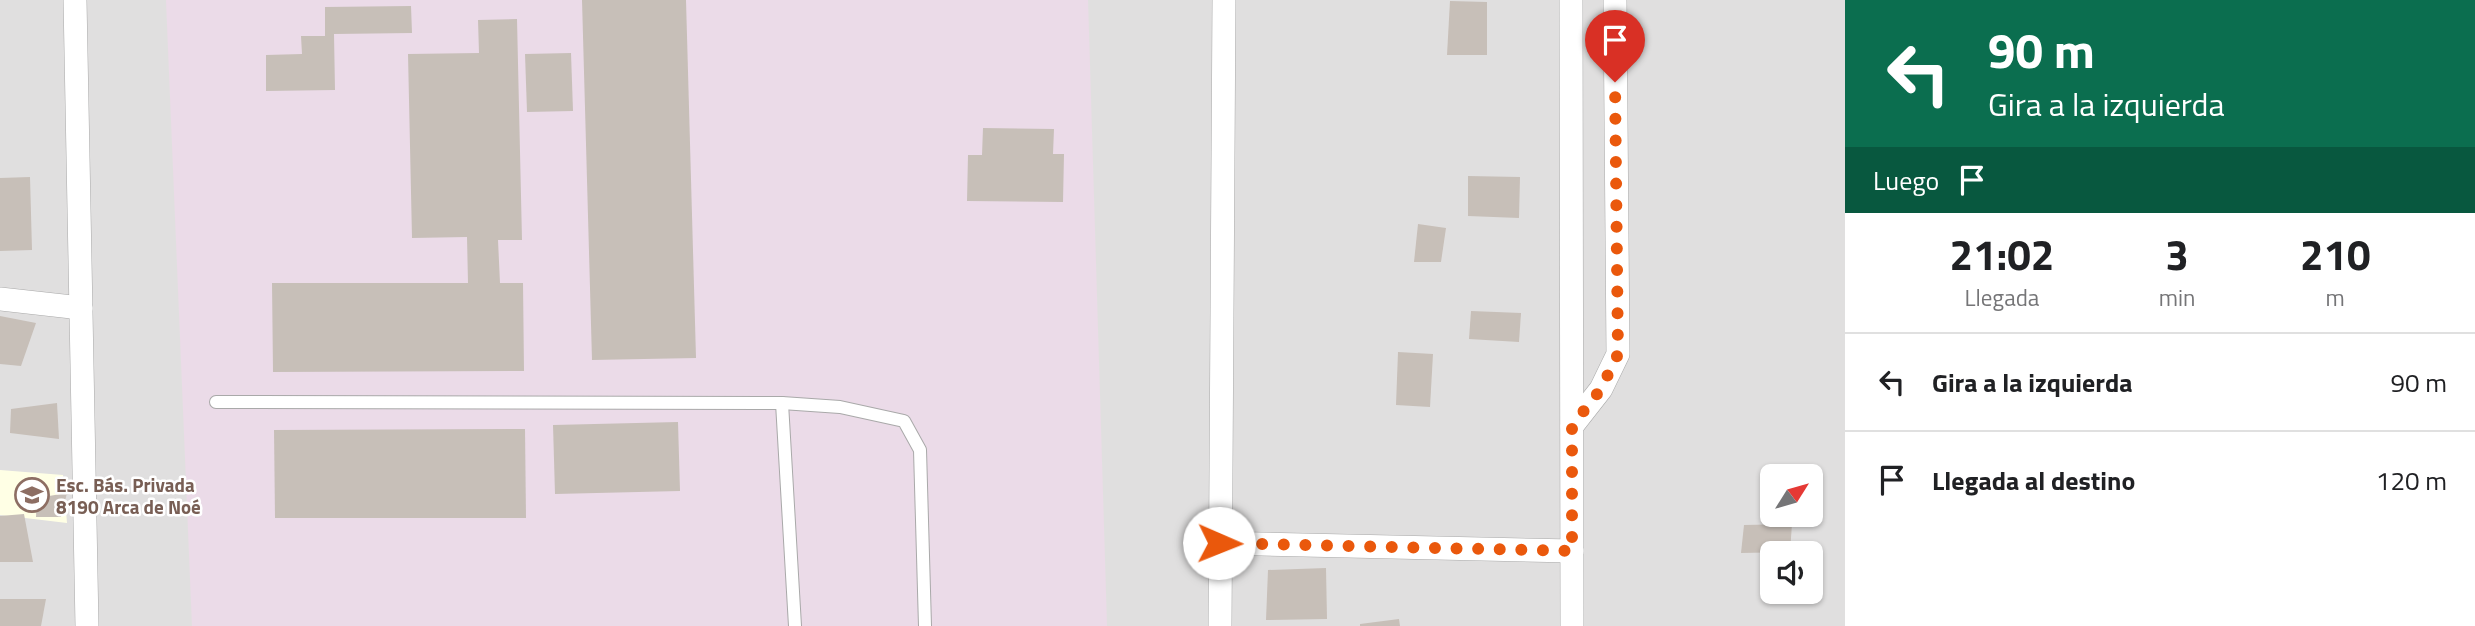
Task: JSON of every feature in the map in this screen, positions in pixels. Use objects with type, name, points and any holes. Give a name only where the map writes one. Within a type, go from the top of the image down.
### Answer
[{"type":"street","points":[[75,0],[87,626]]},
{"type":"street","points":[[1220,626],[1224,0]]},
{"type":"street","points":[[1571,0],[1572,626]]},
{"type":"street","points":[[1572,426],[1601,389],[1618,354],[1615,0]]},
{"type":"street","points":[[0,299],[81,308]]},
{"type":"street","points":[[1219,543],[1572,551]]},
{"type":"lane","points":[[216,402],[782,402],[840,407],[904,421],[920,450],[925,626]]},
{"type":"lane","points":[[782,402],[796,626]]},
{"type":"shaded area","points":[[0,0],[1845,0],[1845,626],[0,626]]},
{"type":"shaded area","points":[[166,0],[1088,0],[1107,626],[192,626]]},
{"type":"shaded area","name":"Esc. Bás. Privada 8190 Arca de Noé","points":[[0,470],[63,475],[67,523],[0,515]]},
{"type":"building","points":[[582,0],[686,0],[696,358],[592,360]]},
{"type":"building","points":[[1450,1],[1487,2],[1487,55],[1447,55]]},
{"type":"building","points":[[411,6],[412,33],[334,34],[335,90],[266,91],[266,55],[302,54],[301,36],[325,36],[325,7]]},
{"type":"building","points":[[517,19],[522,240],[498,240],[500,283],[523,283],[524,371],[273,372],[272,283],[468,283],[467,237],[412,238],[408,54],[479,53],[478,20]]},
{"type":"building","points":[[571,53],[573,111],[527,112],[525,54]]},
{"type":"building","points":[[983,128],[1054,129],[1053,154],[1064,154],[1063,202],[967,201],[968,155],[982,155]]},
{"type":"building","points":[[1468,176],[1520,177],[1519,218],[1468,216]]},
{"type":"building","points":[[30,177],[32,250],[0,251],[0,178]]},
{"type":"building","points":[[1418,224],[1446,228],[1441,262],[1414,262]]},
{"type":"building","points":[[1471,311],[1521,313],[1519,342],[1469,339]]},
{"type":"building","points":[[0,316],[36,323],[21,366],[0,364]]},
{"type":"building","points":[[1398,352],[1433,354],[1430,407],[1396,405]]},
{"type":"building","points":[[57,403],[59,439],[10,433],[11,409]]},
{"type":"building","points":[[678,422],[680,491],[555,494],[553,425]]},
{"type":"building","points":[[525,429],[526,518],[275,518],[274,430]]},
{"type":"building","points":[[67,493],[61,517],[36,517],[37,498]]},
{"type":"building","points":[[24,514],[33,562],[0,562],[0,516]]},
{"type":"building","points":[[1744,525],[1792,527],[1791,541],[1760,541],[1760,553],[1741,553]]},
{"type":"building","points":[[1326,568],[1327,619],[1266,620],[1268,570]]},
{"type":"building","points":[[0,599],[46,599],[41,626],[0,626]]},
{"type":"building","points":[[1399,619],[1400,626],[1360,626],[1360,624]]},
{"type":"place","name":"Esc. Bás. Privada 8190 Arca de Noé","points":[[32,495]]},
{"type":"route","points":[[1219,543],[1572,551],[1572,426],[1601,389],[1618,354],[1615,82]]}]
